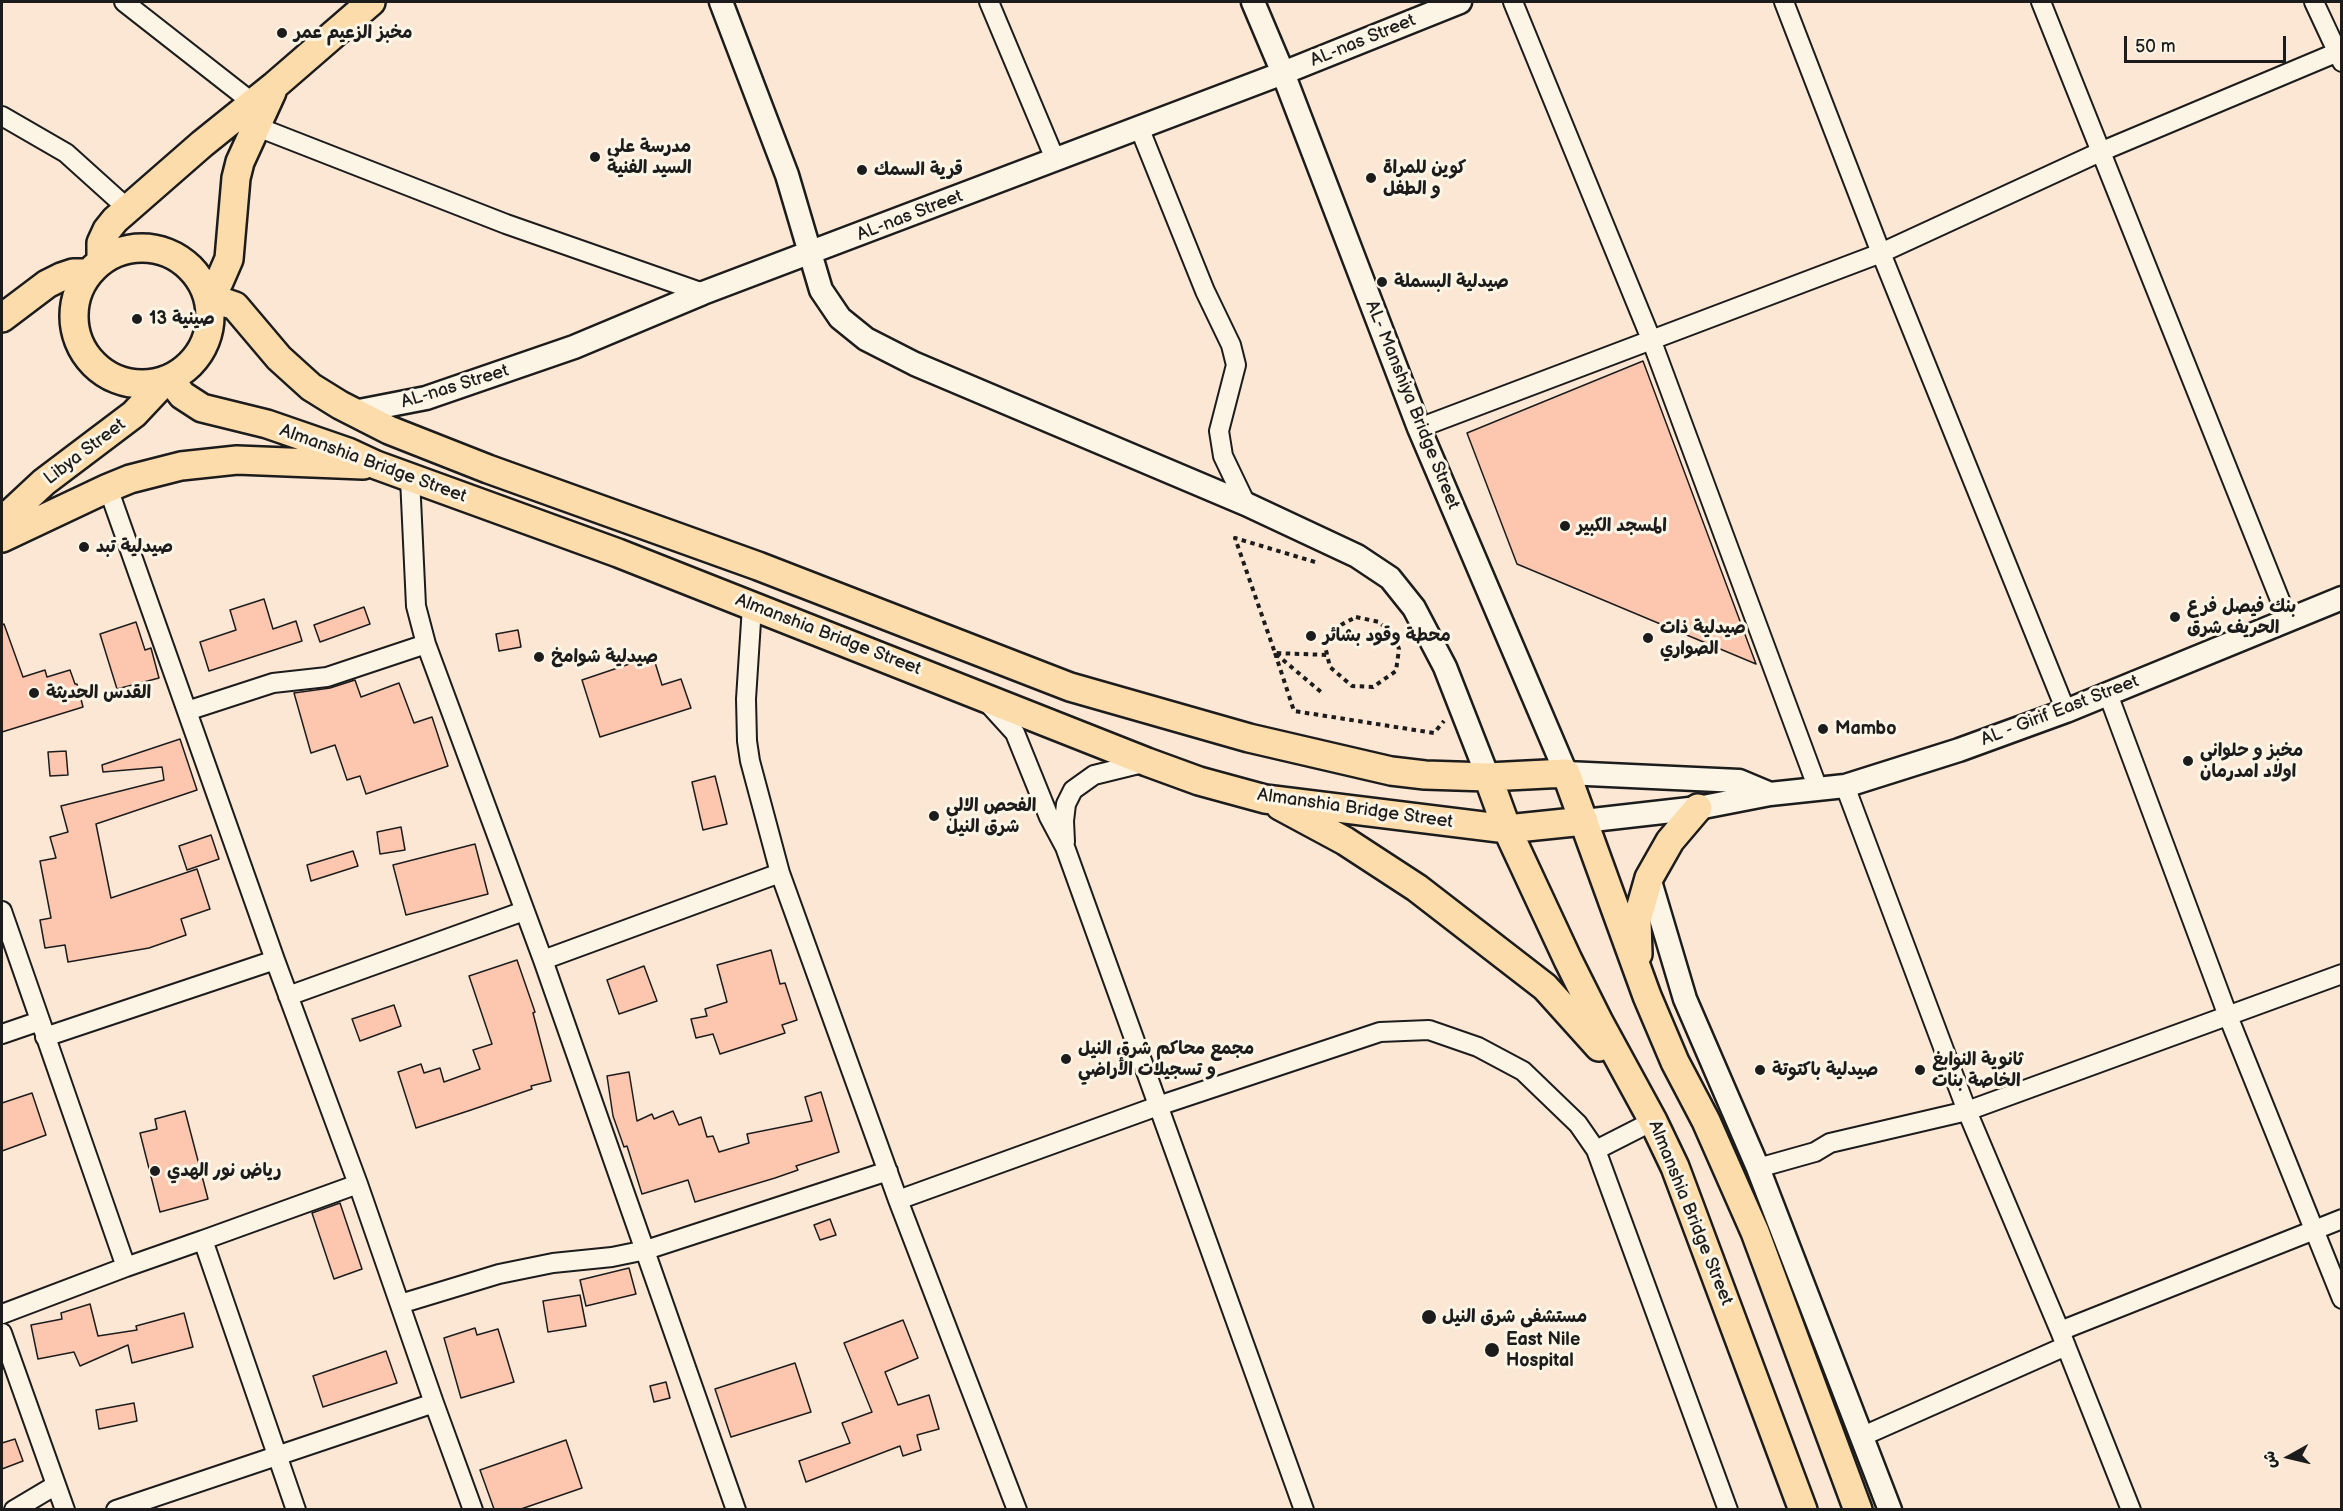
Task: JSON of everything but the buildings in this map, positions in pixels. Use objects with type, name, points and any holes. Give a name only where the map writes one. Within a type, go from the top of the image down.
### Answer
[{"type":"main road","points":[[2,318],[47,284],[61,277],[95,267],[120,250],[141,247],[163,250],[182,260],[198,275],[208,297],[210,321],[207,339],[198,355],[185,369],[167,380],[146,384],[127,382],[109,375],[93,363],[82,347],[75,329],[74,309],[79,290],[95,267],[107,230],[127,208],[254,114],[274,86],[370,2]]},
{"type":"main road","points":[[208,297],[224,273],[229,259],[236,178],[254,114]]},
{"type":"main road","name":"Almanshia Bridge Street","points":[[208,297],[235,306],[279,358],[297,375],[354,412],[389,430],[454,456],[758,566],[1070,687],[1249,738],[1360,764],[1425,775],[1488,777],[1566,773]]},
{"type":"main road","name":"Almanshia Bridge Street","points":[[167,380],[182,395],[202,408],[304,436],[410,478],[618,553],[1199,781],[1265,799],[1507,828],[1584,821]]},
{"type":"main road","name":"Libya Street","points":[[2,521],[44,482],[134,414],[167,380]]},
{"type":"main road","points":[[2,538],[108,488],[160,470],[212,461],[237,460],[376,465]]},
{"type":"main road","points":[[1566,773],[1647,996],[1675,1062],[1706,1121],[1755,1232],[1858,1509]]},
{"type":"main road","name":"Almanshia Bridge Street","points":[[1488,777],[1507,828],[1568,960],[1675,1167],[1803,1509]]},
{"type":"main road","points":[[1265,799],[1345,841],[1417,888],[1501,952],[1545,987],[1582,1025],[1638,1094]]},
{"type":"main road","points":[[1647,996],[1638,955],[1637,920],[1649,878],[1670,841],[1698,808]]},
{"type":"street","points":[[124,2],[254,114],[506,224],[704,293]]},
{"type":"street","points":[[721,2],[774,137],[812,254],[820,290],[840,318],[866,339],[915,364],[1246,504],[1357,556],[1390,578],[1414,608],[1445,667],[1488,777]]},
{"type":"street","points":[[989,2],[1055,159]]},
{"type":"street","name":"AL- Manshiya Bridge Street","points":[[1252,2],[1283,73],[1419,428],[1566,773]]},
{"type":"street","name":"AL-nas Street","points":[[354,412],[394,406],[460,387],[574,347],[704,293],[812,254],[1283,73],[1460,2]]},
{"type":"street","points":[[1513,2],[1651,339],[1818,789]]},
{"type":"street","points":[[1784,2],[1881,253],[2066,711]]},
{"type":"street","points":[[2041,2],[2288,620]]},
{"type":"street","points":[[1419,428],[1881,253],[2100,152],[2340,57],[2314,2]]},
{"type":"street","points":[[2,116],[61,149],[127,208]]},
{"type":"street","points":[[1139,128],[1205,291],[1231,345],[1236,365],[1219,431],[1223,456],[1246,504]]},
{"type":"street","points":[[410,478],[416,606],[426,644],[543,960],[736,1509]]},
{"type":"street","points":[[108,488],[473,1509]]},
{"type":"street","name":"AL - Girif East Street","points":[[1584,821],[1698,808],[1770,794],[1845,786],[1959,750],[2066,711],[2342,598]]},
{"type":"street","points":[[752,606],[746,699],[747,741],[750,761],[780,873],[898,1200],[1017,1509]]},
{"type":"street","points":[[187,711],[273,683],[327,677],[426,644]]},
{"type":"street","points":[[2108,694],[2228,1016],[2342,1299]]},
{"type":"street","points":[[982,697],[1015,733],[1049,817],[1065,847],[1304,1509]]},
{"type":"street","points":[[1065,847],[1066,804],[1073,790],[1094,775],[1147,762]]},
{"type":"street","points":[[1566,773],[1738,781],[1770,794]]},
{"type":"street","points":[[1845,786],[1967,1111],[2063,1338],[2131,1509]]},
{"type":"street","points":[[543,960],[780,873]]},
{"type":"street","points":[[1649,878],[1685,999],[1758,1168],[1890,1509]]},
{"type":"street","points":[[2,911],[126,1267]]},
{"type":"street","points":[[288,996],[524,911]]},
{"type":"street","points":[[2,1034],[42,1029],[275,960]]},
{"type":"street","points":[[1758,1168],[1815,1152],[1830,1143],[1967,1111],[2342,974]]},
{"type":"street","points":[[898,1200],[1158,1106],[1380,1032],[1429,1030],[1478,1047],[1523,1071],[1578,1124],[1596,1150],[1728,1509]]},
{"type":"street","points":[[1596,1150],[1653,1121]]},
{"type":"street","points":[[400,1304],[499,1274],[553,1263],[612,1257],[646,1250],[888,1171]]},
{"type":"street","points":[[2,1314],[358,1184]]},
{"type":"street","points":[[1863,1436],[2063,1338],[2342,1220]]},
{"type":"street","points":[[203,1239],[296,1509]]},
{"type":"street","points":[[2,1333],[65,1509]]},
{"type":"street","points":[[116,1509],[434,1403]]},
{"type":"street","points":[[14,1509],[56,1485]]},
{"type":"path","points":[[1326,565],[1235,538],[1294,711],[1434,733],[1444,724],[1446,714]]},
{"type":"path","points":[[1356,618],[1379,622],[1394,636],[1399,649],[1396,671],[1373,687],[1352,686],[1330,667],[1328,655],[1325,646],[1335,628],[1356,618]]},
{"type":"path","points":[[1275,653],[1328,655]]},
{"type":"path","points":[[1275,653],[1321,692]]},
{"type":"place","name":"مخبز الزعيم عمر","points":[[282,33]]},
{"type":"place","name":"مدرسة علي السيد الفنية","points":[[595,157]]},
{"type":"place","name":"قرية السمك","points":[[862,170]]},
{"type":"place","name":"كوين للمراة و الطفل","points":[[1371,178]]},
{"type":"place","name":"صيدلية البسملة","points":[[1382,282]]},
{"type":"place","name":"صينية 13","points":[[137,319]]},
{"type":"place","name":"المسجد الكبير","points":[[1565,526]]},
{"type":"place","name":"صيدلية تبد","points":[[84,547]]},
{"type":"place","name":"بنك فيصل فرع الحريف شرق","points":[[2175,617]]},
{"type":"place","name":"محطة وقود بشائر","points":[[1311,636]]},
{"type":"place","name":"صيدلية ذات الصواري","points":[[1648,638]]},
{"type":"place","name":"صيدلية شوامخ","points":[[539,657]]},
{"type":"place","name":"القدس الحديثة","points":[[34,693]]},
{"type":"place","name":"Mambo","points":[[1823,729]]},
{"type":"place","name":"مخبز و حلواني اولاد امدرمان","points":[[2188,761]]},
{"type":"place","name":"الفحص الالي شرق النيل","points":[[934,816]]},
{"type":"place","name":"مجمع محاكم شرق النيل و تسجيلات الأراضي","points":[[1066,1059]]},
{"type":"place","name":"صيدلية باكتوتة","points":[[1760,1070]]},
{"type":"place","name":"ثانوية النوابغ الخاصة بنات","points":[[1920,1070]]},
{"type":"place","name":"رياض نور الهدي","points":[[155,1171]]},
{"type":"place","name":"مستشفى شرق النيل","points":[[1429,1317]]},
{"type":"place","name":"East Nile Hospital","points":[[1492,1350]]}]
